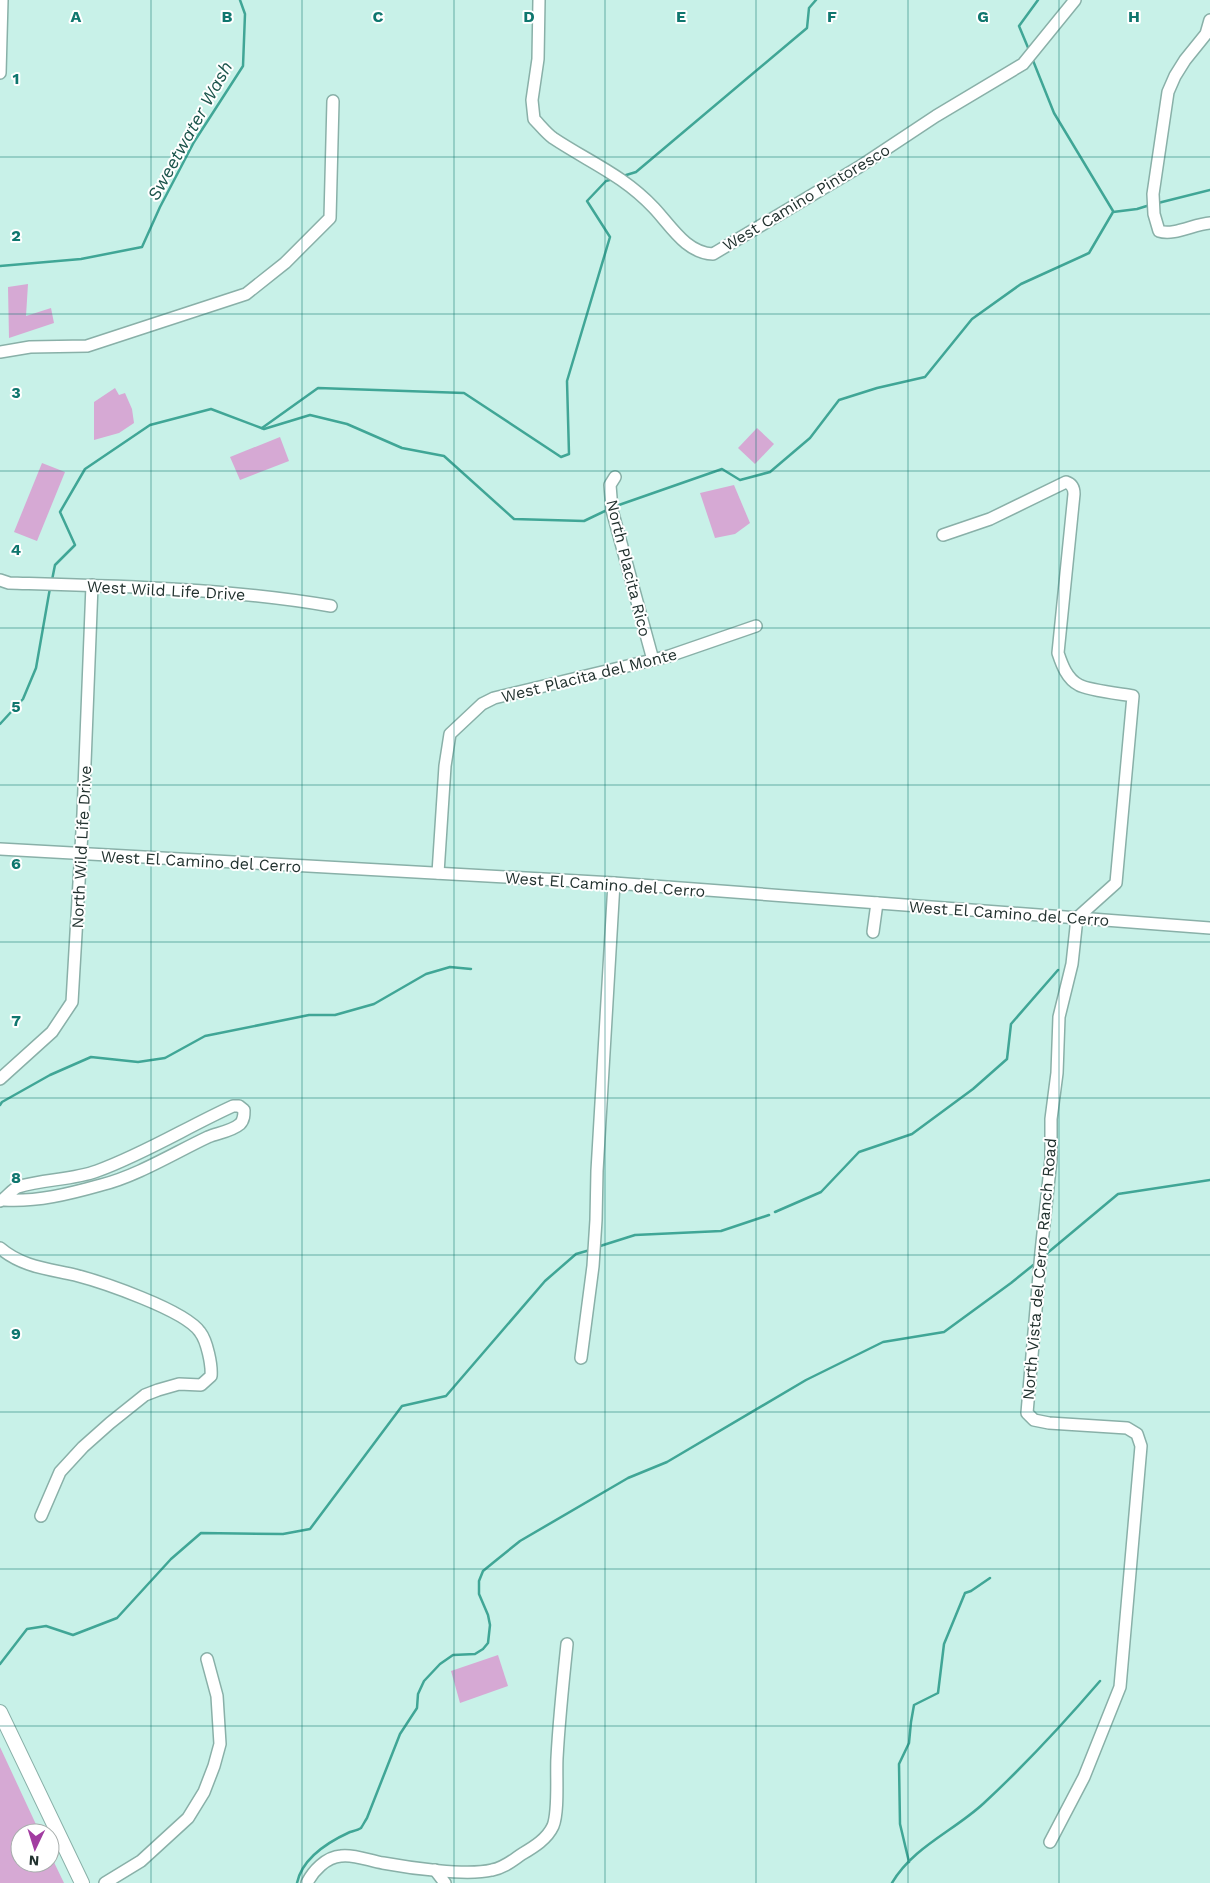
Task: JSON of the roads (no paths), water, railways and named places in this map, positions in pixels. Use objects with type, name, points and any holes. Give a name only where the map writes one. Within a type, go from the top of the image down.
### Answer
[{"type":"main road","points":[[0,1712],[82,1883]]},
{"type":"street","points":[[0,74],[2,0]]},
{"type":"street","name":"West Camino Pintoresco","points":[[539,0],[538,59],[532,100],[534,119],[552,137],[626,182],[653,207],[684,242],[703,254],[713,254],[859,167],[936,116],[1023,64],[1075,0]]},
{"type":"street","points":[[1210,20],[1206,34],[1185,60],[1168,92],[1153,194],[1154,214],[1159,231],[1166,234],[1210,223]]},
{"type":"street","points":[[0,352],[30,347],[87,346],[246,294],[285,263],[330,218],[333,101]]},
{"type":"street","name":"North Placita Rico","points":[[615,477],[610,485],[612,510],[653,660]]},
{"type":"street","points":[[943,534],[990,519],[1066,482],[1074,490],[1058,653],[1069,676],[1080,686],[1133,696],[1116,883],[1077,918]]},
{"type":"street","name":"West Wild Life Drive","points":[[0,580],[9,583],[92,585],[219,592],[285,598],[331,606]]},
{"type":"street","name":"North Wild Life Drive","points":[[0,1079],[52,1032],[72,1002],[81,854],[92,585]]},
{"type":"street","name":"West Placita del Monte","points":[[438,873],[445,766],[450,734],[482,704],[494,698],[653,660],[756,626]]},
{"type":"street","name":"West El Camino del Cerro","points":[[0,849],[614,883],[1210,928]]},
{"type":"street","points":[[581,1358],[594,1257],[597,1161],[614,883]]},
{"type":"street","points":[[873,932],[877,903]]},
{"type":"street","name":"North Vista del Cerro Ranch Road","points":[[1050,1842],[1084,1777],[1120,1687],[1141,1446],[1137,1434],[1127,1428],[1049,1423],[1034,1420],[1027,1413],[1051,1160],[1051,1119],[1057,1073],[1059,1017],[1072,964],[1077,918]]},
{"type":"street","points":[[233,1106],[239,1106],[244,1110],[243,1118],[238,1125],[134,1173],[103,1185],[56,1196],[23,1201],[2,1200],[15,1188],[35,1182],[95,1172],[138,1154],[233,1106]]},
{"type":"street","points":[[0,1248],[18,1260],[33,1266],[75,1275],[136,1295],[187,1321],[199,1330],[204,1339],[212,1369],[208,1387],[201,1385],[168,1386],[145,1395],[110,1423],[83,1447],[60,1472],[42,1516]]},
{"type":"street","points":[[307,1883],[311,1874],[320,1866],[341,1856],[436,1870],[476,1872],[493,1870],[504,1866],[546,1836],[553,1826],[556,1813],[557,1758],[567,1644]]},
{"type":"street","points":[[105,1883],[142,1861],[188,1818],[204,1792],[220,1744],[217,1696],[207,1659]]},
{"type":"street","points":[[436,1870],[445,1883]]},
{"type":"waterway","name":"Sweetwater Wash","points":[[0,266],[81,259],[142,247],[160,207],[194,142],[243,66],[245,14],[240,0]]},
{"type":"waterway","points":[[623,176],[636,172],[807,28],[809,8],[816,0]]},
{"type":"waterway","points":[[1029,50],[1019,26],[1038,0]]},
{"type":"waterway","points":[[1032,58],[1054,113],[1113,211]]},
{"type":"waterway","points":[[262,428],[318,388],[464,393],[561,457],[569,454],[567,381],[610,237],[587,201],[606,181],[613,179]]},
{"type":"waterway","points":[[1158,203],[1210,190]]},
{"type":"waterway","points":[[616,506],[722,469],[740,480],[770,472],[810,438],[839,400],[877,388],[925,377],[972,319],[1021,284],[1089,253],[1113,212],[1137,209],[1150,205]]},
{"type":"waterway","points":[[52,580],[55,565],[75,545],[60,512],[85,469],[150,425],[211,409],[264,429],[310,415],[347,424],[402,448],[444,456],[514,519],[584,521],[609,509]]},
{"type":"waterway","points":[[0,724],[23,699],[36,668],[50,588]]},
{"type":"waterway","points":[[0,1105],[2,1102],[50,1075],[91,1057],[138,1062],[165,1058],[205,1036],[309,1015],[335,1015],[374,1004],[426,974],[450,967],[471,969]]},
{"type":"waterway","points":[[775,1212],[821,1192],[859,1152],[912,1134],[973,1089],[1007,1059],[1011,1024],[1058,970]]},
{"type":"waterway","points":[[1045,1255],[1118,1194],[1210,1180]]},
{"type":"waterway","points":[[597,1247],[635,1235],[721,1231],[769,1215]]},
{"type":"waterway","points":[[0,1664],[27,1629],[46,1626],[73,1635],[117,1618],[171,1559],[201,1533],[283,1534],[310,1529],[402,1406],[446,1396],[545,1281],[576,1254],[590,1250]]},
{"type":"waterway","points":[[297,1883],[304,1866],[317,1852],[333,1841],[362,1827],[400,1734],[417,1708],[418,1694],[424,1681],[440,1664],[453,1655],[475,1654],[488,1643],[490,1625],[479,1594],[479,1581],[483,1571],[520,1541],[628,1478],[667,1462],[806,1380],[883,1342],[944,1332],[1037,1262]]},
{"type":"waterway","points":[[909,1862],[900,1824],[899,1764],[909,1743],[914,1705],[938,1693],[944,1644],[965,1593],[990,1578]]},
{"type":"waterway","points":[[892,1883],[901,1870],[922,1849],[972,1813],[999,1789],[1044,1744],[1100,1681]]}]
